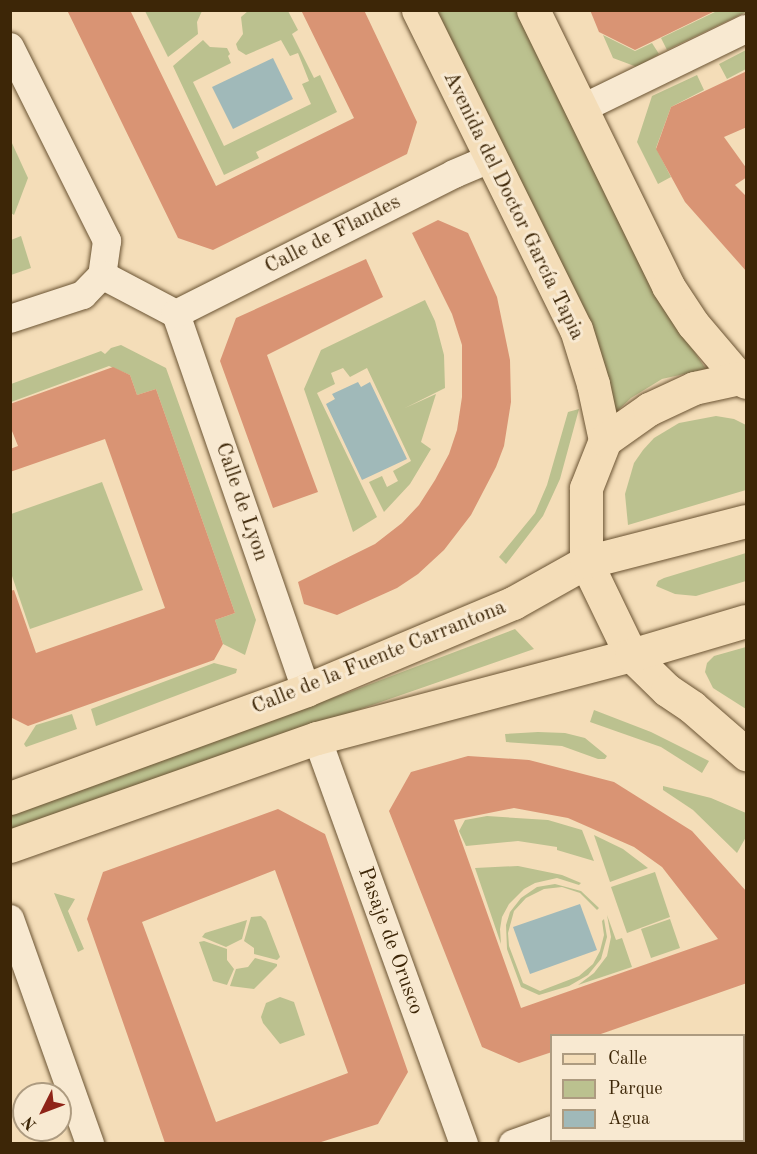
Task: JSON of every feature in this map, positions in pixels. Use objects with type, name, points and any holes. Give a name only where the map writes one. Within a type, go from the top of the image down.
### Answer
[{"type":"main road","name":"Avenida del Doctor García Tapia","points":[[418,10],[576,329],[593,384],[605,440]]},
{"type":"main road","points":[[533,10],[668,286],[693,324],[743,380]]},
{"type":"main road","points":[[743,380],[694,388],[649,409],[605,440],[586,488],[586,562],[631,655],[667,690],[692,707],[747,754]]},
{"type":"main road","name":"Calle de la Fuente Carrantona","points":[[10,798],[306,690],[513,603],[586,562],[747,521]]},
{"type":"main road","points":[[10,846],[316,738],[631,655],[747,621]]},
{"type":"main road","points":[[692,707],[747,728]]},
{"type":"street","points":[[581,109],[747,29]]},
{"type":"street","points":[[10,48],[107,240],[102,275],[83,295],[10,319]]},
{"type":"street","name":"Calle de Flandes","points":[[177,314],[443,180],[490,159]]},
{"type":"street","points":[[102,275],[177,314]]},
{"type":"street","name":"Calle de Lyon","points":[[177,314],[306,690]]},
{"type":"street","name":"Pasaje de Orusco","points":[[316,738],[464,1143]]},
{"type":"street","points":[[10,919],[90,1143]]},
{"type":"street","points":[[513,1143],[550,1131]]},
{"type":"green space","points":[[145,11],[202,11],[197,22],[198,34],[168,57]]},
{"type":"green space","points":[[248,11],[288,11],[298,30],[292,34],[314,78],[320,75],[337,112],[256,152],[259,158],[224,175],[173,66],[203,40],[210,47],[227,48],[230,54],[228,56],[231,63],[193,82],[224,146],[311,104],[302,84],[309,81],[298,53],[290,56],[281,40],[246,55],[238,50],[236,44],[243,34],[241,17]]},
{"type":"green space","points":[[436,11],[519,11],[658,298],[706,369],[662,379],[631,398],[613,415],[606,368],[598,347]]},
{"type":"green space","points":[[717,11],[746,12],[667,50],[661,38]]},
{"type":"green space","points":[[603,35],[635,51],[652,43],[659,54],[637,67],[613,58]]},
{"type":"green space","points":[[746,50],[746,69],[727,79],[719,64]]},
{"type":"green space","points":[[697,75],[704,90],[671,107],[656,148],[671,177],[658,184],[637,142],[652,96]]},
{"type":"green space","points":[[11,141],[28,178],[14,215],[11,213]]},
{"type":"green space","points":[[21,236],[31,268],[11,275],[11,240]]},
{"type":"green space","points":[[425,300],[435,321],[444,355],[445,388],[405,408],[436,394],[421,442],[431,449],[410,484],[384,512],[369,482],[382,476],[387,487],[398,481],[393,471],[411,461],[367,368],[350,377],[343,368],[331,373],[335,384],[317,393],[377,517],[353,532],[304,389],[321,350]]},
{"type":"green space","points":[[121,345],[166,368],[256,620],[245,655],[223,644],[215,620],[235,613],[156,389],[137,395],[130,375],[109,366],[11,402],[11,384],[101,351],[105,354],[111,348]]},
{"type":"green space","points":[[579,409],[560,479],[543,516],[506,564],[499,557],[535,513],[547,485],[568,412]]},
{"type":"green space","points":[[716,416],[734,419],[746,425],[746,490],[628,525],[625,494],[634,463],[643,450],[654,438],[679,423]]},
{"type":"green space","points":[[102,482],[143,590],[30,629],[11,573],[11,514]]},
{"type":"green space","points":[[746,553],[746,581],[696,596],[675,594],[656,586],[658,581],[664,578]]},
{"type":"green space","points":[[515,629],[534,649],[11,830],[10,812],[352,691]]},
{"type":"green space","points":[[746,647],[746,709],[713,688],[705,672],[707,663],[714,656]]},
{"type":"green space","points":[[214,663],[237,669],[236,673],[96,726],[91,709]]},
{"type":"green space","points":[[594,710],[651,732],[709,761],[702,773],[661,747],[590,722]]},
{"type":"green space","points":[[72,714],[77,729],[26,747],[24,744],[36,725]]},
{"type":"green space","points":[[565,733],[585,738],[607,756],[605,759],[598,759],[562,746],[506,742],[505,734]]},
{"type":"green space","points":[[663,786],[711,798],[746,813],[746,837],[737,853],[693,810],[663,790]]},
{"type":"green space","points":[[487,816],[548,820],[582,830],[594,861],[557,850],[557,847],[518,841],[466,846],[459,831],[465,820]]},
{"type":"green space","points":[[594,835],[623,849],[648,868],[610,882]]},
{"type":"green space","points":[[518,866],[562,875],[581,883],[579,885],[557,878],[535,883],[524,889],[509,904],[502,917],[501,944],[475,868]]},
{"type":"green space","points":[[655,872],[670,917],[627,933],[611,887]]},
{"type":"green space","points":[[555,884],[581,891],[599,908],[597,910],[580,893],[562,887],[544,889],[526,898],[514,911],[508,933],[509,946],[523,983],[540,991],[579,976],[593,964],[600,951],[604,935],[602,921],[604,919],[607,937],[601,959],[588,975],[569,986],[539,995],[521,987],[507,949],[506,925],[510,912],[521,898],[537,887]]},
{"type":"green space","points":[[54,893],[75,899],[68,911],[84,949],[78,952]]},
{"type":"green space","points":[[607,915],[616,940],[622,938],[632,967],[578,985],[594,973],[607,956],[611,937]]},
{"type":"green space","points":[[261,916],[266,921],[280,957],[277,960],[254,954],[254,948],[244,941],[251,917]]},
{"type":"green space","points":[[670,919],[680,948],[651,958],[641,929]]},
{"type":"green space","points":[[247,920],[242,939],[226,947],[202,937],[205,933]]},
{"type":"green space","points":[[204,941],[227,949],[227,960],[234,969],[227,985],[213,981],[199,942]]},
{"type":"green space","points":[[255,958],[277,964],[277,966],[254,989],[230,986],[236,969],[248,967]]},
{"type":"green space","points":[[280,997],[294,1002],[305,1035],[280,1044],[263,1023],[261,1017],[266,1003]]},
{"type":"water","points":[[273,58],[293,99],[233,129],[212,87]]},
{"type":"water","points":[[358,382],[361,387],[370,382],[407,459],[362,480],[326,404],[335,399],[332,394]]},
{"type":"water","points":[[580,904],[597,950],[530,974],[513,927]]},
{"type":"building","points":[[67,10],[130,10],[216,186],[354,118],[301,10],[364,10],[417,122],[407,154],[213,250],[178,238]]},
{"type":"building","points":[[590,10],[717,10],[635,50],[599,32]]},
{"type":"building","points":[[747,71],[747,127],[724,137],[747,169],[747,177],[735,185],[747,197],[747,272],[685,202],[656,149],[671,107]]},
{"type":"building","points":[[438,220],[468,233],[497,297],[510,360],[511,402],[504,446],[496,467],[471,515],[444,550],[418,574],[397,588],[337,615],[304,604],[298,582],[375,544],[402,523],[419,505],[435,480],[449,454],[457,430],[462,397],[462,345],[452,314],[412,233]]},
{"type":"building","points":[[366,259],[383,297],[267,355],[318,492],[273,508],[220,361],[236,318]]},
{"type":"building","points":[[113,367],[130,375],[137,395],[156,389],[235,613],[215,620],[223,644],[214,660],[28,726],[10,717],[10,591],[14,590],[36,653],[165,608],[105,439],[10,472],[10,449],[18,446],[10,426],[10,404]]},
{"type":"building","points":[[468,756],[529,760],[614,782],[692,831],[747,892],[747,983],[601,1034],[550,1034],[550,1053],[519,1063],[482,1047],[389,811],[411,772]],"holes":[[[514,808],[568,818],[634,847],[662,867],[718,939],[521,1008],[454,820]]]},
{"type":"building","points":[[278,809],[325,834],[408,1072],[378,1124],[318,1143],[165,1143],[87,919],[103,872]],"holes":[[[275,870],[348,1073],[216,1122],[142,922]]]}]
